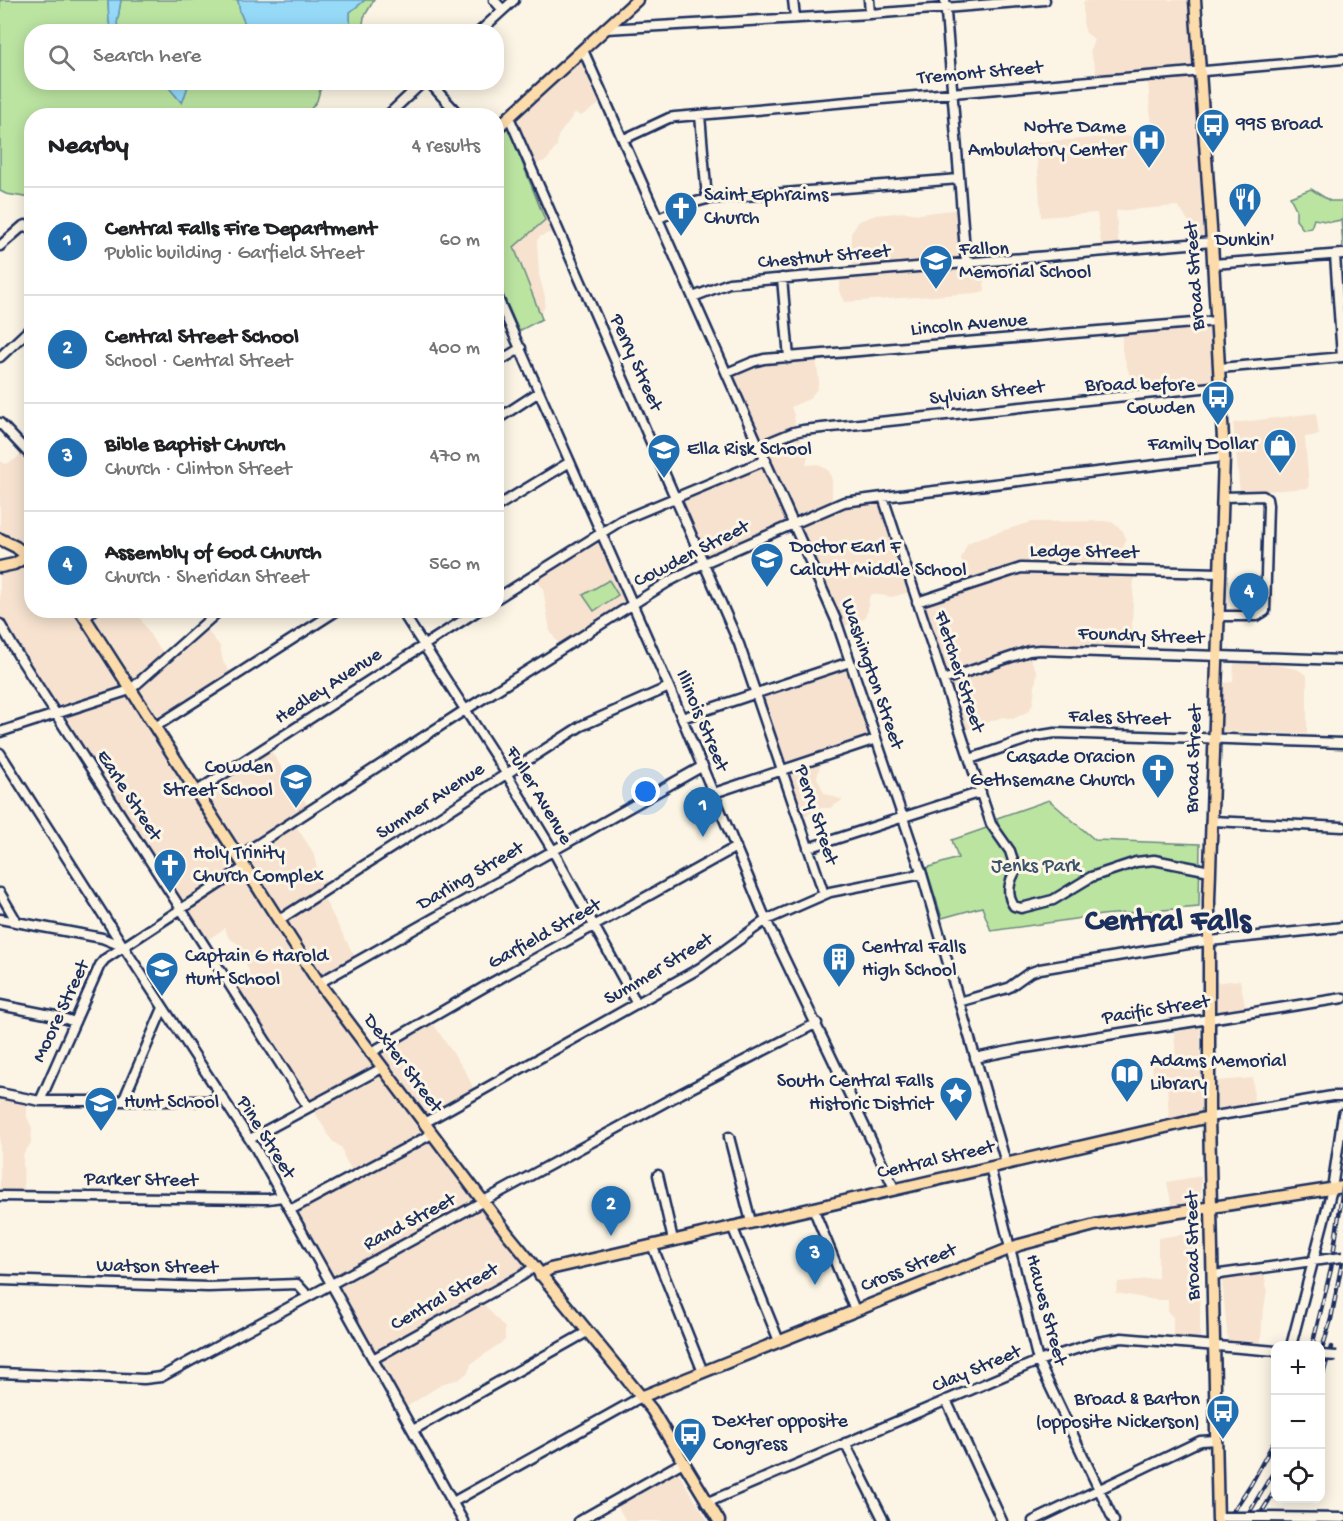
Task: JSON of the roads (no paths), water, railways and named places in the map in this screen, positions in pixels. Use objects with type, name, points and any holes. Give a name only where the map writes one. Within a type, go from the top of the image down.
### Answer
[{"type":"main road","points":[[504,122],[637,0]]},
{"type":"main road","name":"Broad Street","points":[[1195,0],[1224,457],[1209,941],[1209,1117],[1216,1440],[1220,1518]]},
{"type":"main road","points":[[0,539],[24,553]]},
{"type":"main road","points":[[0,567],[24,560]]},
{"type":"main road","name":"Dexter Street","points":[[89,618],[130,690],[197,791],[318,983],[484,1203],[659,1421],[718,1521]]},
{"type":"main road","name":"Central Street","points":[[537,1271],[1209,1117]]},
{"type":"main road","name":"Cross Street","points":[[641,1397],[1011,1247],[1095,1225],[1338,1187]]},
{"type":"street","points":[[494,0],[503,10]]},
{"type":"street","points":[[488,24],[514,0]]},
{"type":"street","points":[[794,0],[795,17]]},
{"type":"street","points":[[869,0],[870,14]]},
{"type":"street","points":[[606,29],[870,14],[945,4],[1045,0]]},
{"type":"street","points":[[945,4],[966,263]]},
{"type":"street","name":"Washington Street","points":[[583,50],[834,614],[922,874],[1006,1163]]},
{"type":"street","name":"Tremont Street","points":[[624,139],[669,118],[1343,59]]},
{"type":"street","points":[[395,108],[415,90]]},
{"type":"street","points":[[436,90],[453,108]]},
{"type":"street","points":[[700,115],[707,199]]},
{"type":"street","name":"Perry Street","points":[[509,117],[739,644],[824,894]]},
{"type":"street","points":[[659,218],[707,199],[959,179]]},
{"type":"street","points":[[0,246],[20,228],[24,228]]},
{"type":"street","name":"Chestnut Street","points":[[693,297],[729,283],[1212,242]]},
{"type":"street","points":[[1213,264],[1339,255],[1343,357],[1220,369]]},
{"type":"street","points":[[782,278],[789,358]]},
{"type":"street","name":"Illinois Street","points":[[504,311],[633,603],[766,920],[895,1190]]},
{"type":"street","name":"Lincoln Avenue","points":[[726,373],[753,362],[789,358],[1217,321]]},
{"type":"street","points":[[0,357],[24,334]]},
{"type":"street","points":[[504,358],[521,348]]},
{"type":"street","name":"Sylvian Street","points":[[760,446],[803,430],[1221,386]]},
{"type":"street","points":[[504,415],[539,392]]},
{"type":"street","points":[[0,423],[23,448]]},
{"type":"street","name":"Cowden Street","points":[[238,857],[668,582],[704,563],[844,502],[1224,457]]},
{"type":"street","points":[[504,594],[601,531],[622,520],[766,460]]},
{"type":"street","points":[[504,502],[570,462]]},
{"type":"street","points":[[1219,616],[1257,616],[1264,612],[1268,505],[1267,499],[1263,496],[1223,497]]},
{"type":"street","name":"Fletcher Street","points":[[884,497],[991,824],[1013,858],[1016,870],[1011,881],[1009,896],[1014,906],[1018,908],[1053,900],[1092,877],[1136,862],[1154,860],[1210,871]]},
{"type":"street","name":"Ledge Street","points":[[917,602],[1020,568],[1220,573]]},
{"type":"street","points":[[0,732],[130,690],[211,618]]},
{"type":"street","points":[[155,727],[325,618]]},
{"type":"street","name":"Fuller Avenue","points":[[406,618],[552,849],[637,1004]]},
{"type":"street","name":"Hedley Avenue","points":[[197,791],[467,618]]},
{"type":"street","name":"Earle Street","points":[[0,624],[55,714],[308,1107]]},
{"type":"street","name":"Foundry Street","points":[[943,680],[1034,650],[1343,660]]},
{"type":"street","points":[[682,718],[850,662]]},
{"type":"street","name":"Sumner Avenue","points":[[279,920],[587,723],[669,687]]},
{"type":"street","name":"Fales Street","points":[[970,759],[1036,736],[1055,733],[1343,743]]},
{"type":"street","points":[[714,793],[876,739]]},
{"type":"street","name":"Pine Street","points":[[0,753],[221,1098],[250,1139],[463,1521]]},
{"type":"street","name":"Darling Street","points":[[318,983],[552,849],[703,766]]},
{"type":"street","points":[[808,848],[981,792]]},
{"type":"street","points":[[1211,821],[1343,827]]},
{"type":"street","name":"Garfield Street","points":[[370,1053],[736,847]]},
{"type":"street","name":"Moore Street","points":[[40,1101],[100,965],[123,946],[245,867]]},
{"type":"street","name":"Summer Street","points":[[424,1123],[700,968],[766,920],[824,894],[922,874]]},
{"type":"street","points":[[0,892],[17,922]]},
{"type":"street","points":[[0,919],[102,938],[123,946]]},
{"type":"street","points":[[959,1002],[1008,988],[1029,973],[1040,969],[1209,941],[1343,927]]},
{"type":"street","name":"Pacific Street","points":[[975,1058],[1019,1049],[1343,998]]},
{"type":"street","points":[[0,1005],[75,1022]]},
{"type":"street","points":[[123,1101],[163,1008]]},
{"type":"street","name":"Rand Street","points":[[0,1373],[154,1379],[484,1203],[680,1094],[817,1023]]},
{"type":"street","points":[[250,1139],[382,1068]]},
{"type":"street","points":[[0,1094],[40,1101],[208,1101],[221,1098]]},
{"type":"street","name":"Central Street","points":[[1209,1117],[1343,1096]]},
{"type":"street","points":[[1292,1341],[1312,1262],[1338,1187],[1343,1114]]},
{"type":"street","points":[[290,1210],[432,1134]]},
{"type":"street","points":[[729,1137],[751,1222]]},
{"type":"street","name":"Hawes Street","points":[[990,1167],[1038,1361],[1114,1521]]},
{"type":"street","points":[[658,1174],[673,1240]]},
{"type":"street","name":"Parker Street","points":[[0,1196],[268,1199],[282,1197]]},
{"type":"street","points":[[813,1208],[855,1310]]},
{"type":"street","points":[[732,1226],[778,1341]]},
{"type":"street","points":[[652,1245],[703,1372]]},
{"type":"street","points":[[1213,1275],[1343,1257]]},
{"type":"street","name":"Central Street","points":[[373,1359],[523,1275],[537,1271]]},
{"type":"street","name":"Watson Street","points":[[0,1280],[208,1287],[291,1284],[300,1286],[308,1296]]},
{"type":"street","points":[[413,1430],[587,1332]]},
{"type":"street","name":"Clay Street","points":[[706,1503],[1038,1361],[1117,1338],[1271,1351]]},
{"type":"street","points":[[1325,1355],[1340,1356]]},
{"type":"street","name":"Cross Street","points":[[453,1502],[641,1397]]},
{"type":"street","points":[[946,1400],[1002,1521]]},
{"type":"street","points":[[1033,1521],[1200,1441],[1216,1440]]},
{"type":"street","points":[[845,1443],[884,1521]]},
{"type":"street","points":[[579,1521],[683,1462]]},
{"type":"street","points":[[1220,1518],[1343,1518]]},
{"type":"water","points":[[108,0],[121,0],[117,24],[109,22]]},
{"type":"water","points":[[238,0],[365,0],[350,12],[350,24],[245,24]]},
{"type":"water","points":[[171,90],[187,90],[182,103]]},
{"type":"railway","points":[[1313,1341],[1331,1269],[1343,1188]]},
{"type":"railway","points":[[1324,1341],[1343,1257]]},
{"type":"railway","points":[[1325,1367],[1331,1347]]},
{"type":"railway","points":[[1227,1521],[1271,1447]]},
{"type":"railway","points":[[1244,1521],[1271,1476]]},
{"type":"railway","points":[[1256,1521],[1271,1497]]},
{"type":"place","name":"995 Broad","points":[[1213,154]]},
{"type":"place","name":"Notre Dame Ambulatory Center","points":[[1149,169]]},
{"type":"place","name":"Dunkin'","points":[[1245,228]]},
{"type":"place","name":"Saint Ephraims Church","points":[[681,237]]},
{"type":"place","name":"Fallon Memorial School","points":[[936,290]]},
{"type":"place","name":"Broad before Cowden","points":[[1218,426]]},
{"type":"place","name":"Family Dollar","points":[[1280,474]]},
{"type":"place","name":"Ella Risk School","points":[[664,479]]},
{"type":"place","name":"Doctor Earl F Calcutt Middle School","points":[[767,588]]},
{"type":"place","name":"Assembly of God Church","points":[[1249,623]]},
{"type":"place","name":"Casade Oracion Gethsemane Church","points":[[1158,799]]},
{"type":"place","name":"Cowden Street School","points":[[296,809]]},
{"type":"place","name":"Central Falls Fire Department","points":[[703,837]]},
{"type":"place","name":"Holy Trinity Church Complex","points":[[170,894]]},
{"type":"place","name":"Central Falls High School","points":[[839,988]]},
{"type":"place","name":"Captain G Harold Hunt School","points":[[162,997]]},
{"type":"place","name":"Adams Memorial Library","points":[[1127,1103]]},
{"type":"place","name":"South Central Falls Historic District","points":[[956,1122]]},
{"type":"place","name":"Hunt School","points":[[101,1132]]},
{"type":"place","name":"Central Street School","points":[[611,1236]]},
{"type":"place","name":"Bible Baptist Church","points":[[815,1285]]},
{"type":"place","name":"Broad & Barton (opposite Nickerson)","points":[[1223,1440]]},
{"type":"place","name":"Dexter opposite Congress","points":[[690,1463]]},
{"type":"district","name":"Central Falls","points":[[1168,923]]},
{"type":"park label","name":"Jenks Park","points":[[1036,867]]}]
